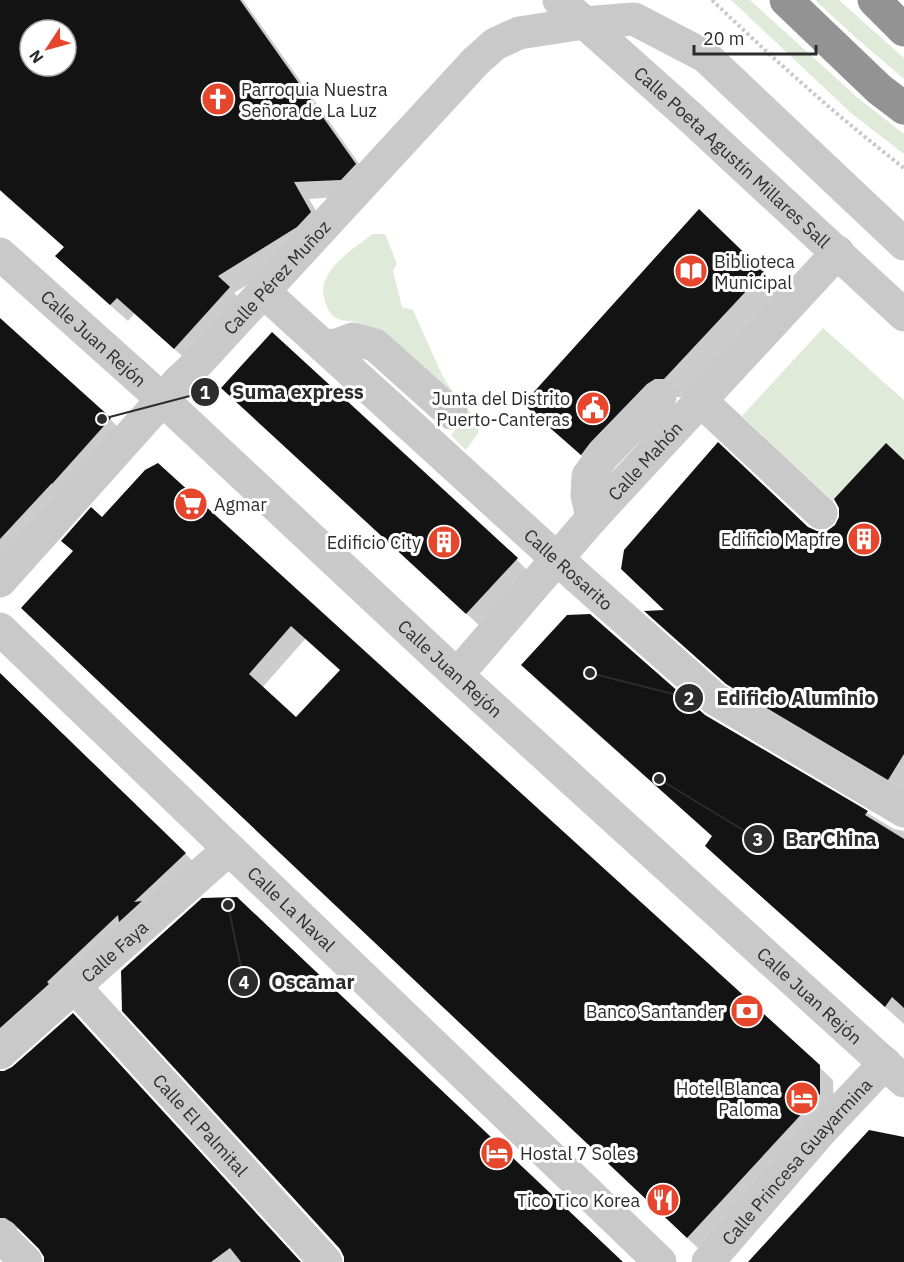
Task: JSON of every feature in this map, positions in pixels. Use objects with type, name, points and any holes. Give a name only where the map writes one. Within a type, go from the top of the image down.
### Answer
[{"type":"highway","points":[[786,0],[879,89],[904,108]]},
{"type":"highway","points":[[874,0],[904,30]]},
{"type":"street","name":"Calle Poeta Agustín Millares Sall","points":[[559,0],[690,116],[904,315]]},
{"type":"street","name":"Calle Pérez Muñoz","points":[[0,580],[179,381],[476,61],[495,44],[519,33],[584,23],[634,19],[705,56],[904,244]]},
{"type":"street","name":"Calle Mahón","points":[[458,675],[592,518],[838,252]]},
{"type":"street","name":"Calle Juan Rejón","points":[[0,254],[163,400],[458,675],[894,1072]]},
{"type":"street","name":"Calle Rosarito","points":[[264,292],[557,560],[716,699],[904,811]]},
{"type":"street","points":[[322,346],[337,345],[353,339],[375,345],[451,413]]},
{"type":"street","points":[[592,518],[587,495],[588,476],[603,456],[660,397]]},
{"type":"street","points":[[701,401],[821,513]]},
{"type":"street","name":"Calle La Naval","points":[[0,629],[660,1262]]},
{"type":"street","name":"Calle Faya","points":[[0,1053],[229,849]]},
{"type":"street","name":"Calle El Palmital","points":[[74,986],[326,1262]]},
{"type":"street","name":"Calle Princesa Guayarmina","points":[[708,1262],[821,1131],[894,1072]]},
{"type":"street","points":[[0,1236],[26,1262]]},
{"type":"path","points":[[712,0],[759,45],[904,168]]},
{"type":"green space","points":[[731,0],[750,0],[858,98],[904,134],[904,154],[852,114]]},
{"type":"green space","points":[[815,0],[839,0],[904,58],[904,79],[855,37]]},
{"type":"green space","points":[[373,234],[385,234],[397,264],[393,271],[402,307],[413,310],[443,377],[479,424],[478,433],[466,450],[451,435],[468,416],[371,329],[361,323],[336,318],[327,307],[323,288],[331,270],[347,253]]},
{"type":"green space","points":[[823,328],[904,400],[904,460],[885,444],[833,501],[742,416]]},
{"type":"building","points":[[0,0],[240,0],[356,164],[341,180],[294,182],[311,212],[297,227],[218,276],[230,287],[174,349],[117,298],[110,305],[55,256],[64,247],[0,190]]},
{"type":"building","points":[[699,209],[764,272],[664,379],[655,379],[647,384],[581,455],[523,404]]},
{"type":"building","points":[[0,318],[111,418],[0,539]]},
{"type":"building","points":[[272,332],[518,558],[466,614],[221,388]]},
{"type":"building","points":[[718,442],[808,527],[817,531],[827,531],[835,525],[839,517],[839,508],[834,499],[886,443],[904,460],[904,754],[888,780],[726,684],[644,611],[664,610],[621,569],[624,550]]},
{"type":"building","points":[[158,463],[820,1065],[820,1094],[687,1238],[21,608],[73,551],[61,541],[91,507],[102,517],[145,470]],"holes":[[[291,626],[340,670],[296,717],[249,674]]]},
{"type":"building","points":[[590,614],[705,715],[868,811],[865,815],[904,839],[904,1008],[892,997],[885,1007],[736,874],[705,846],[712,836],[521,665],[567,615]]},
{"type":"building","points":[[0,673],[186,853],[134,902],[142,901],[119,922],[118,915],[47,982],[49,984],[0,1028]]},
{"type":"building","points":[[237,897],[623,1262],[344,1262],[340,1249],[122,1011],[121,971],[202,898]]},
{"type":"building","points":[[73,1013],[301,1262],[241,1262],[230,1248],[211,1262],[44,1262],[39,1249],[13,1223],[0,1218],[0,1071],[12,1067]]},
{"type":"building","points":[[869,1130],[904,1137],[904,1262],[748,1262]]},
{"type":"place","name":"Parroquia Nuestra Señora de La Luz","points":[[218,99]]},
{"type":"place","name":"Biblioteca Municipal","points":[[691,271]]},
{"type":"place","name":"Junta del Distrito Puerto-Canteras","points":[[593,408]]},
{"type":"place","name":"Suma express","points":[[102,419]]},
{"type":"place","name":"Agmar","points":[[191,504]]},
{"type":"place","name":"Edificio Mapfre","points":[[864,539]]},
{"type":"place","name":"Edificio City","points":[[444,542]]},
{"type":"place","name":"Edificio Aluminio","points":[[590,673]]},
{"type":"place","name":"Bar China","points":[[659,779]]},
{"type":"place","name":"Oscamar","points":[[228,905]]},
{"type":"place","name":"Banco Santander","points":[[747,1011]]},
{"type":"place","name":"Hotel Blanca Paloma","points":[[802,1098]]},
{"type":"place","name":"Hostal 7 Soles","points":[[497,1153]]},
{"type":"place","name":"Tico Tico Korea","points":[[663,1200]]}]
